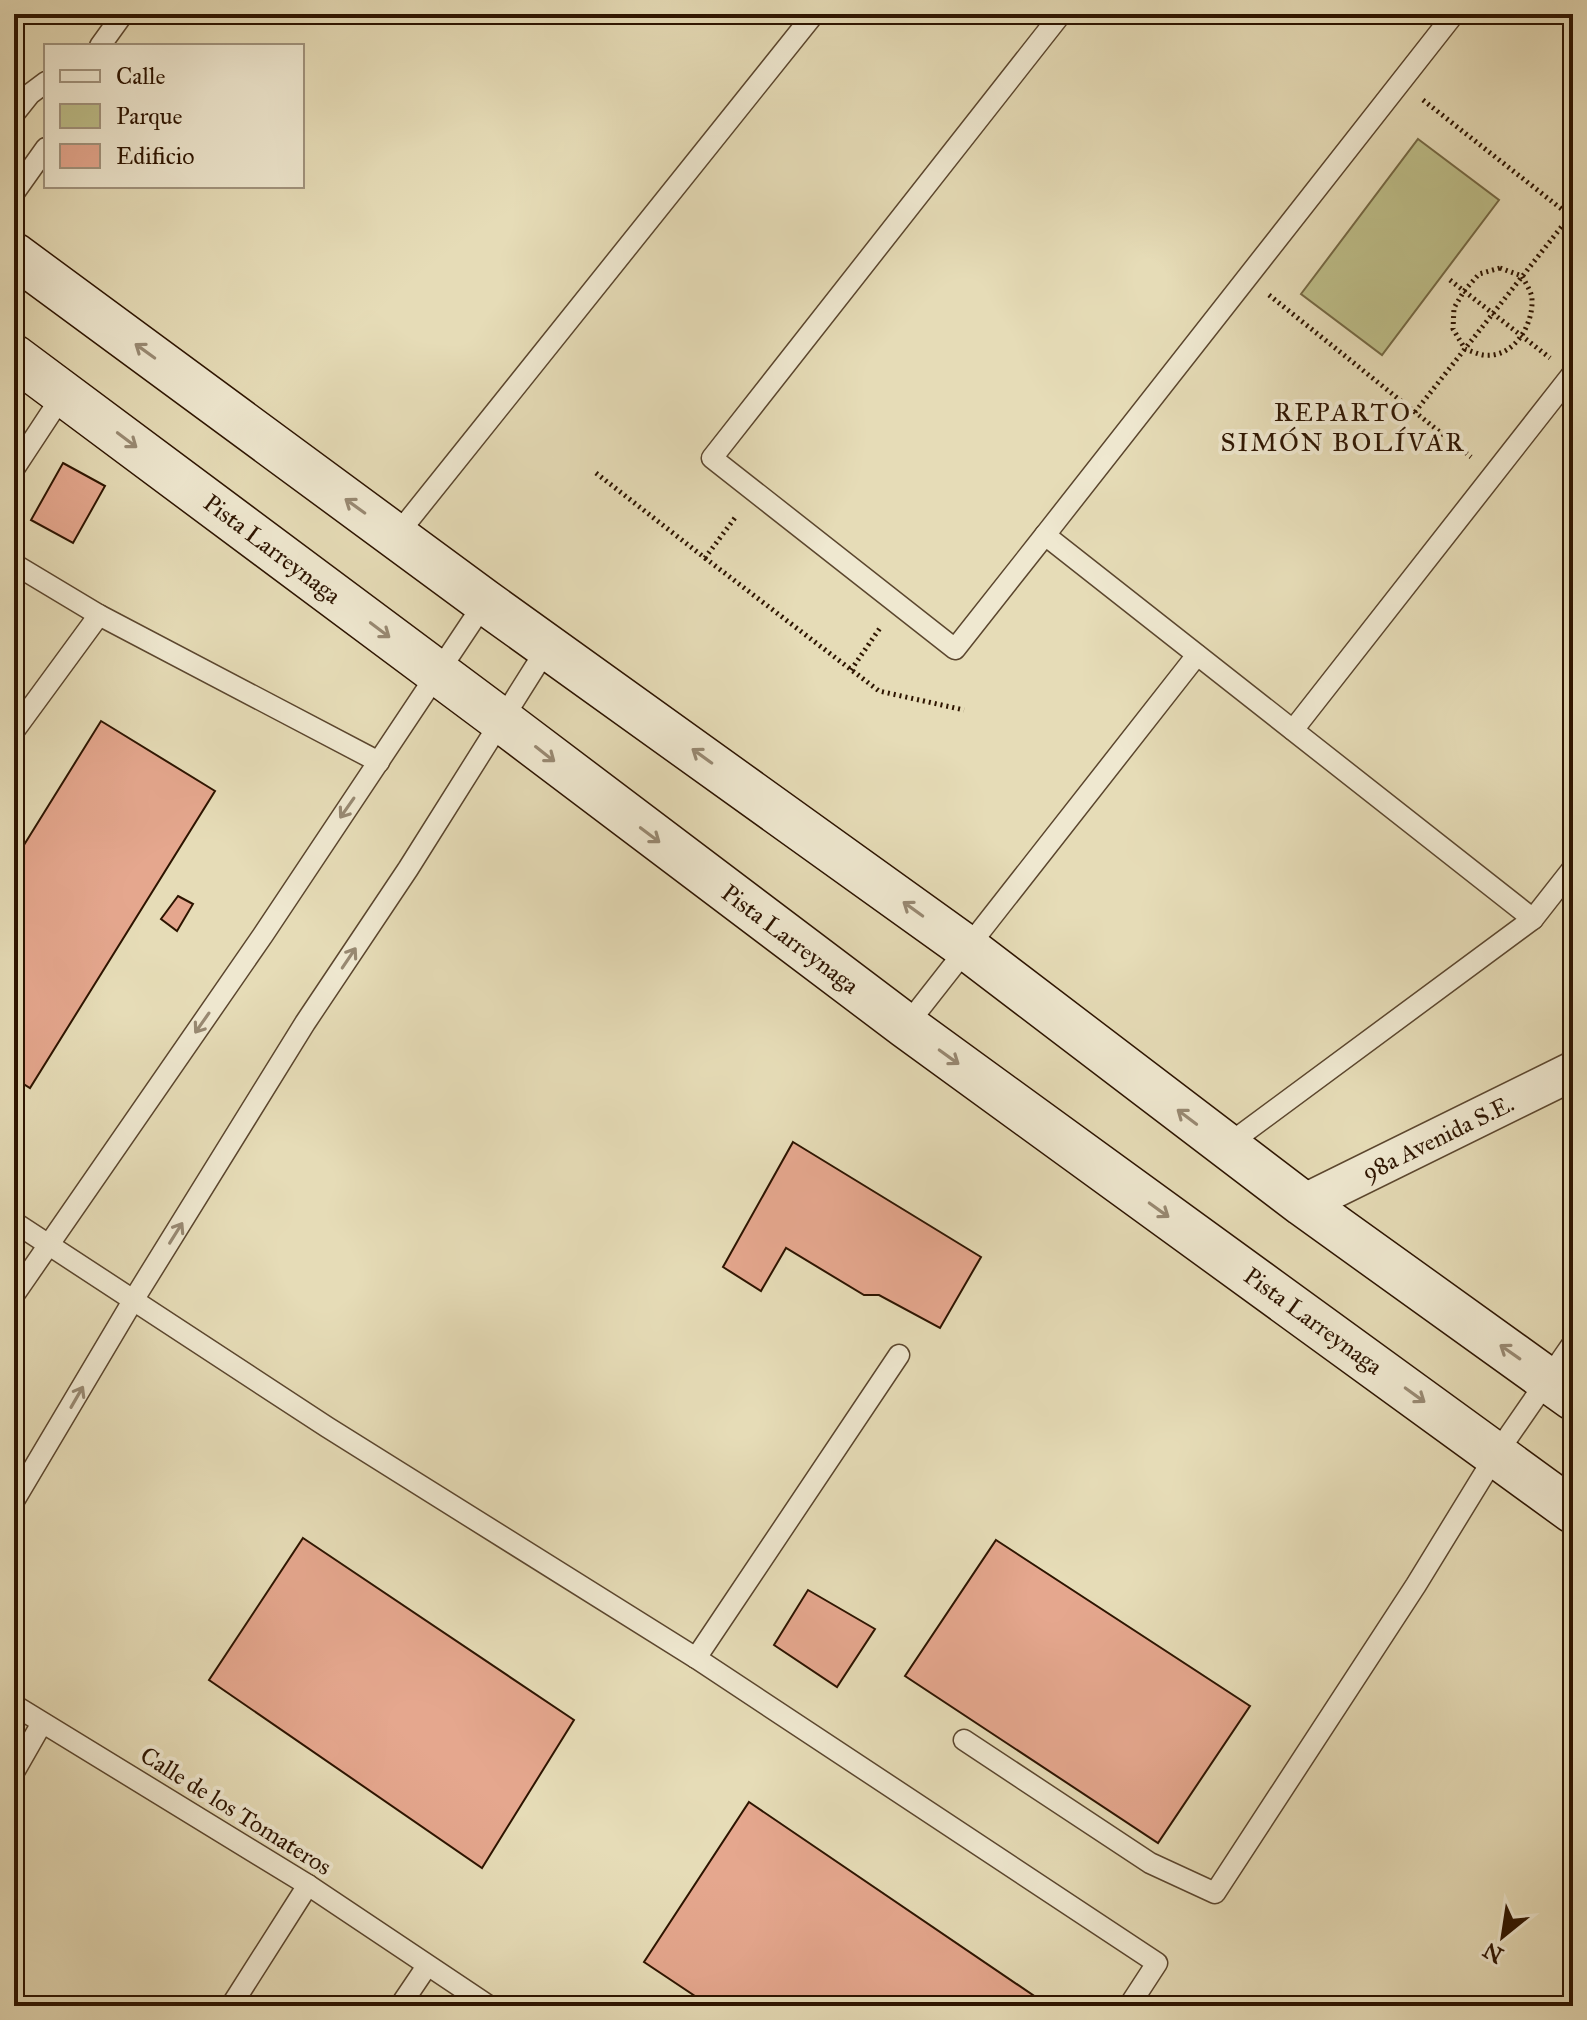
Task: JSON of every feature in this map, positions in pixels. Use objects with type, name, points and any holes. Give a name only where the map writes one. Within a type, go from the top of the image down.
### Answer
[{"type":"main road","points":[[14,255],[485,602],[967,948],[1303,1204],[1561,1389]]},
{"type":"main road","name":"Pista Larreynaga","points":[[14,357],[906,1026],[1573,1511]]},
{"type":"street","name":"98a Avenida S.E.","points":[[1303,1204],[1573,1071]]},
{"type":"lane","points":[[100,44],[123,14]]},
{"type":"lane","points":[[396,536],[814,14]]},
{"type":"lane","points":[[1061,14],[712,458],[955,649],[1454,14]]},
{"type":"lane","points":[[14,114],[30,94],[44,84]]},
{"type":"lane","points":[[14,193],[44,151]]},
{"type":"lane","points":[[1293,730],[1572,374]]},
{"type":"lane","points":[[14,469],[64,393]]},
{"type":"lane","points":[[1045,535],[1533,919]]},
{"type":"lane","points":[[14,564],[99,615],[379,762]]},
{"type":"lane","points":[[14,1295],[263,935],[485,602]]},
{"type":"lane","points":[[14,731],[99,615]]},
{"type":"lane","points":[[14,1501],[134,1299],[305,1023],[408,869],[549,645]]},
{"type":"lane","points":[[906,1026],[1197,655]]},
{"type":"lane","points":[[1226,1146],[1533,919],[1573,868]]},
{"type":"lane","points":[[14,1222],[327,1427],[696,1658],[1157,1963],[1129,2006]]},
{"type":"lane","points":[[964,1740],[1150,1863],[1215,1893],[1416,1585],[1497,1453],[1561,1389],[1573,1343]]},
{"type":"lane","points":[[696,1658],[899,1355]]},
{"type":"lane","name":"Calle de los Tomateros","points":[[14,1705],[308,1885],[489,2006]]},
{"type":"lane","points":[[14,1772],[42,1723]]},
{"type":"lane","points":[[231,2006],[308,1885]]},
{"type":"lane","points":[[400,2006],[427,1966]]},
{"type":"path","points":[[1400,82],[1572,217],[1415,412]]},
{"type":"path","points":[[1500,268],[1522,276],[1532,296],[1531,316],[1522,337],[1509,348],[1486,356],[1465,349],[1453,329],[1454,308],[1464,291],[1479,274],[1500,268]]},
{"type":"path","points":[[1247,277],[1493,475]]},
{"type":"path","points":[[1450,280],[1572,374]]},
{"type":"path","points":[[596,473],[879,691],[964,710]]},
{"type":"path","points":[[705,558],[755,492]]},
{"type":"path","points":[[851,670],[898,604]]},
{"type":"green space","points":[[1418,139],[1499,200],[1382,355],[1301,294]]},
{"type":"building","points":[[63,463],[105,486],[73,543],[31,520]]},
{"type":"building","points":[[101,721],[215,791],[30,1088],[14,1078],[14,861]]},
{"type":"building","points":[[178,896],[193,904],[177,931],[161,919]]},
{"type":"building","points":[[793,1142],[981,1257],[940,1328],[879,1295],[864,1295],[786,1248],[761,1291],[723,1267]]},
{"type":"building","points":[[303,1538],[574,1720],[482,1868],[209,1680]]},
{"type":"building","points":[[996,1540],[1250,1706],[1158,1843],[905,1676]]},
{"type":"building","points":[[808,1590],[875,1629],[837,1687],[774,1645]]},
{"type":"building","points":[[749,1802],[1049,2006],[710,2006],[644,1962]]},
{"type":"district","name":"REPARTO SIMÓN BOLÍVAR","points":[[1343,427]]}]
